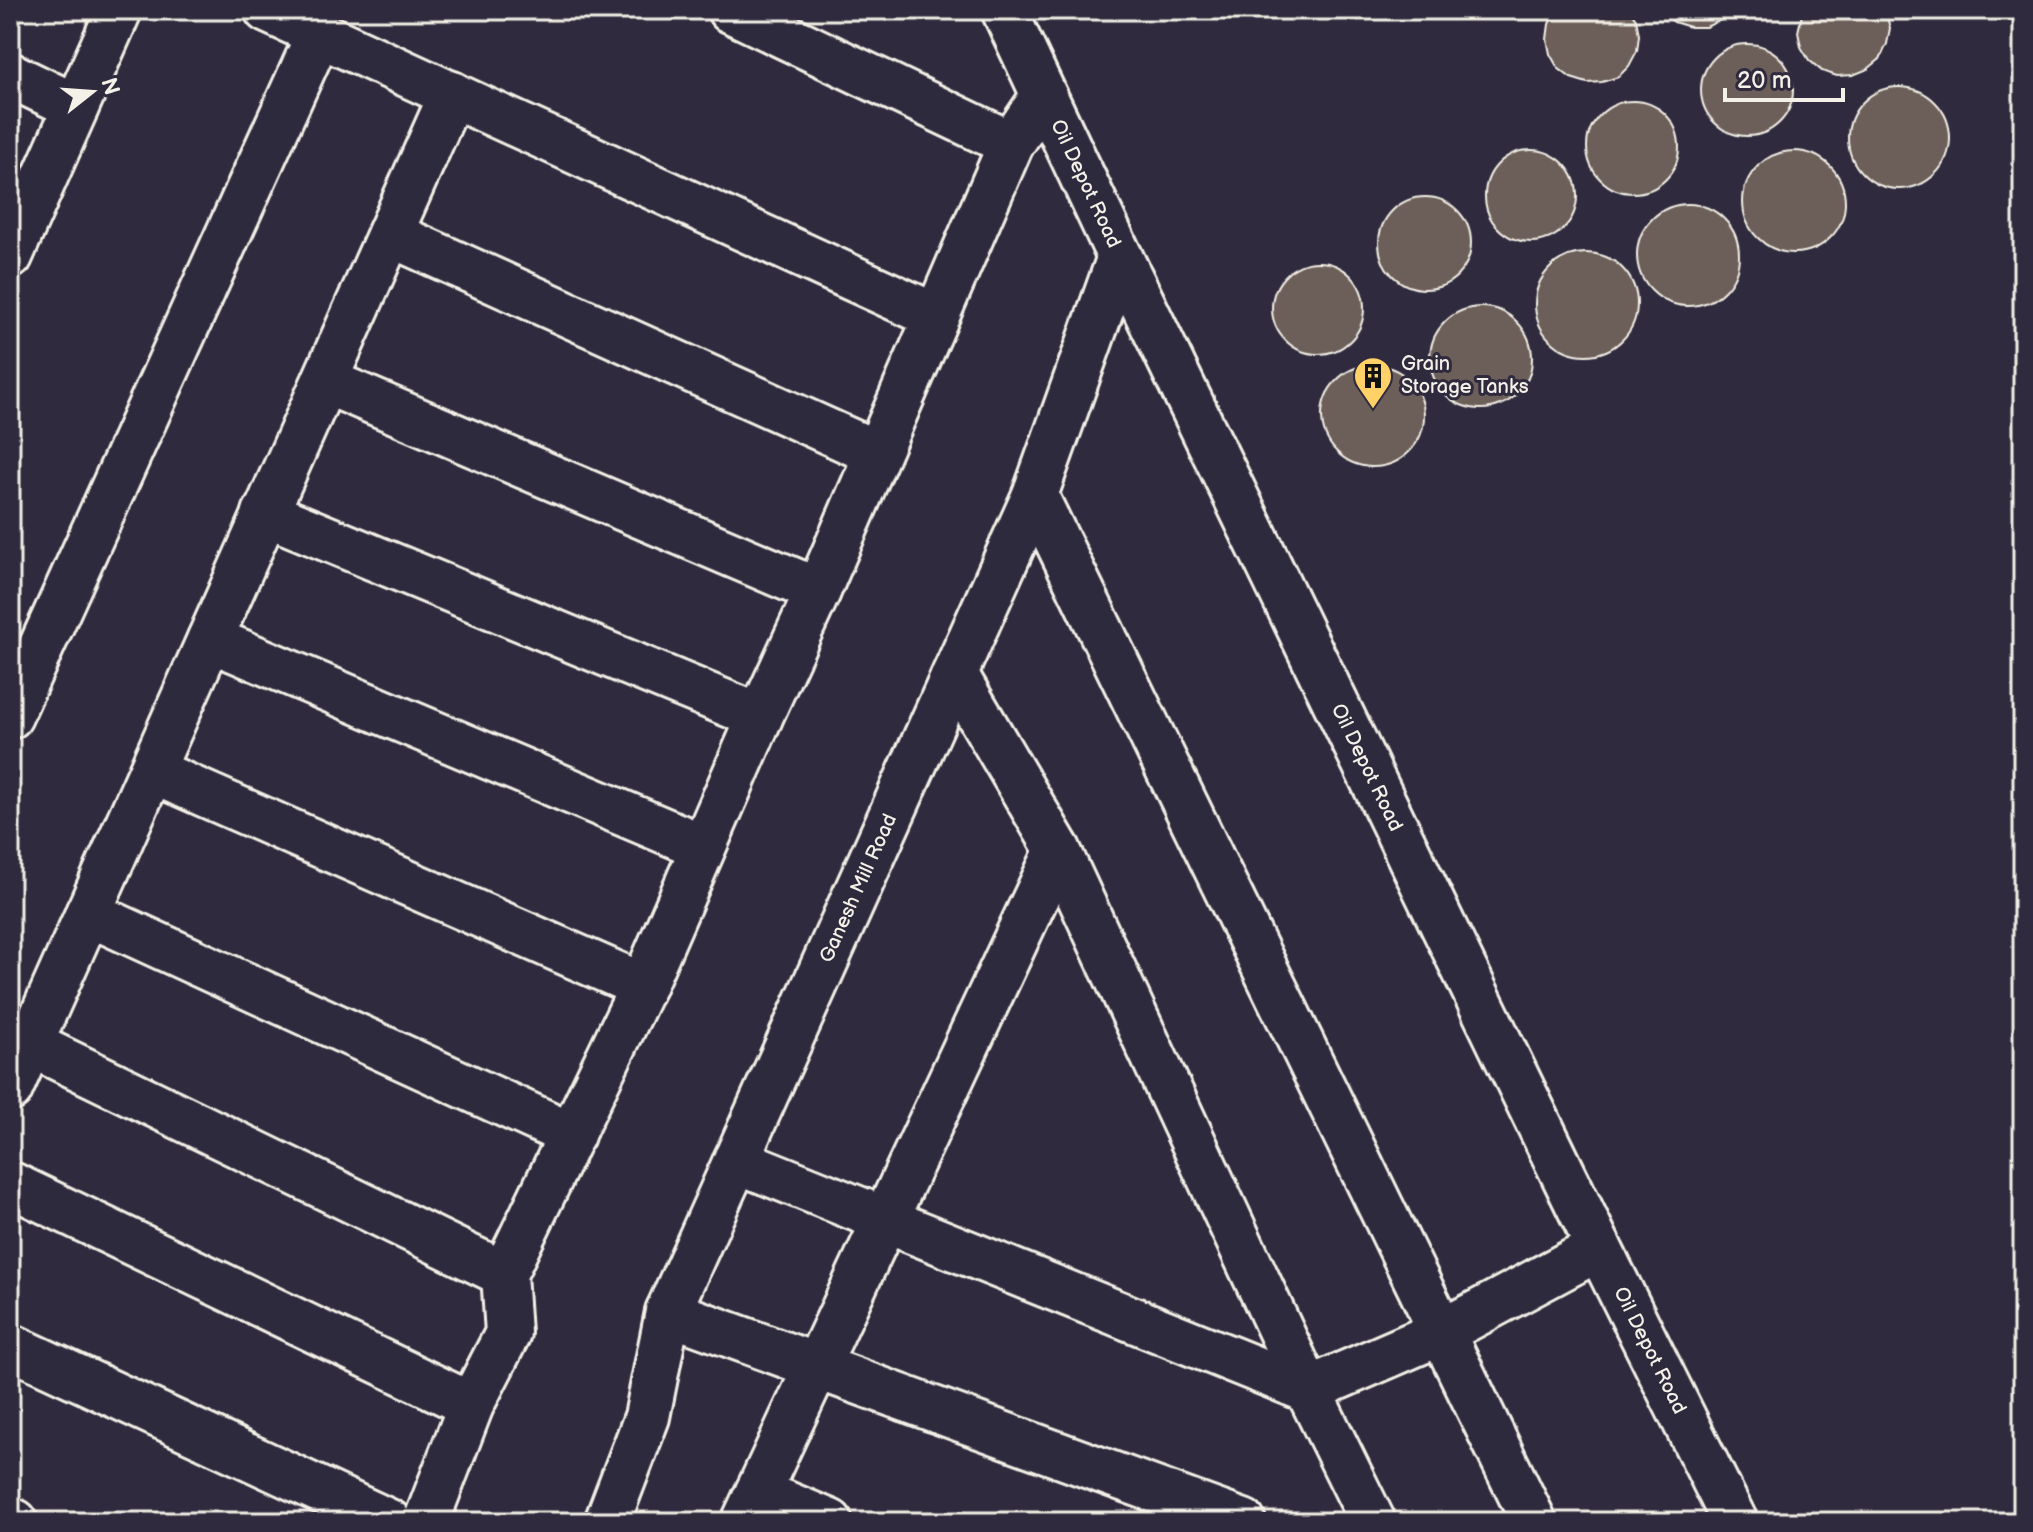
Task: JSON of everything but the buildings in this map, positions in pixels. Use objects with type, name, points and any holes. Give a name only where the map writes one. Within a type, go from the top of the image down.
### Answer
[{"type":"street","points":[[11,253],[119,10]]},
{"type":"street","points":[[267,10],[935,316]]},
{"type":"street","points":[[730,10],[1011,144]]},
{"type":"street","name":"Oil Depot Road","points":[[1004,10],[1043,97],[1599,1248],[1735,1522]]},
{"type":"street","points":[[10,716],[319,34]]},
{"type":"street","points":[[10,75],[76,107]]},
{"type":"street","points":[[10,1089],[452,94]]},
{"type":"street","points":[[426,1522],[471,1405],[508,1333],[504,1274],[643,986],[1011,144],[1043,97]]},
{"type":"street","points":[[390,234],[876,453]]},
{"type":"street","name":"Ganesh Mill Road","points":[[607,1522],[647,1417],[668,1312],[1035,495],[1120,257]]},
{"type":"street","points":[[325,381],[818,591]]},
{"type":"street","points":[[1035,495],[1534,1522]]},
{"type":"street","points":[[265,513],[760,717]]},
{"type":"street","points":[[210,639],[703,847]]},
{"type":"street","points":[[955,674],[1058,850],[1308,1390],[1373,1522]]},
{"type":"street","points":[[152,771],[643,986]]},
{"type":"street","points":[[830,1522],[751,1507],[1058,850]]},
{"type":"street","points":[[88,913],[572,1135]]},
{"type":"street","points":[[30,1044],[504,1274]]},
{"type":"street","points":[[736,1160],[1308,1390],[1442,1332],[1599,1248]]},
{"type":"street","points":[[10,1184],[471,1405]]},
{"type":"street","points":[[668,1312],[1243,1522]]},
{"type":"street","points":[[10,1346],[389,1522]]},
{"type":"place","name":"Grain Storage Tanks","points":[[1373,410]]}]
